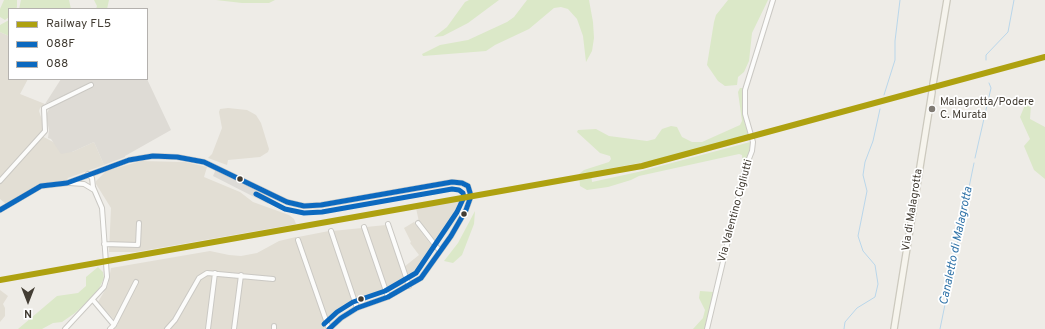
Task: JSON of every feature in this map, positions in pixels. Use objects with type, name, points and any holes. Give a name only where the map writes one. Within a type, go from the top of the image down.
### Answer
[{"type":"main road","points":[[933,84],[947,0]]},
{"type":"main road","name":"Via di Malagrotta","points":[[894,329],[932,92]]},
{"type":"street","name":"Via Valentino Cigliutti","points":[[707,329],[745,169],[752,151],[753,142],[745,114],[746,90],[773,0]]},
{"type":"street","points":[[0,181],[45,131],[44,108],[91,85]]},
{"type":"street","points":[[67,183],[97,170],[129,160],[146,157],[182,157],[213,165],[287,202],[308,206],[340,202],[451,182],[462,182],[470,189],[471,199],[456,228],[439,250],[425,274],[409,286],[388,297],[357,308],[341,318],[329,329],[298,240]]},
{"type":"street","points":[[65,329],[104,287],[107,279],[102,208],[92,179],[97,170]]},
{"type":"street","points":[[85,175],[92,179]]},
{"type":"street","points":[[84,184],[85,175]]},
{"type":"street","points":[[0,210],[40,187],[67,183],[84,184],[95,190]]},
{"type":"street","points":[[418,223],[439,250]]},
{"type":"street","points":[[104,244],[138,245],[139,224]]},
{"type":"street","points":[[388,224],[409,286]]},
{"type":"street","points":[[364,227],[388,297]]},
{"type":"street","points":[[330,231],[357,308]]},
{"type":"street","points":[[208,329],[215,272]]},
{"type":"street","points":[[167,329],[175,320],[199,278],[208,273],[215,272],[273,279]]},
{"type":"street","points":[[234,329],[241,275]]},
{"type":"street","points":[[110,329],[114,325],[136,282]]},
{"type":"street","points":[[93,300],[114,325]]},
{"type":"shaded area","points":[[0,32],[8,36],[8,80],[27,80],[20,94],[45,104],[39,111],[44,126],[40,135],[72,152],[94,142],[104,165],[68,178],[67,180],[43,183],[6,204],[0,199]]},
{"type":"shaded area","points":[[60,80],[147,80],[171,130],[125,157],[104,165],[94,142],[72,152],[61,154],[51,139],[48,138],[49,130],[46,115],[50,107],[94,86],[91,83],[45,104]]},
{"type":"shaded area","points":[[228,108],[247,110],[256,115],[261,123],[269,149],[268,152],[260,157],[228,160],[227,165],[208,158],[212,154],[222,128],[219,112],[220,109]]},
{"type":"shaded area","points":[[141,161],[185,162],[207,167],[204,177],[240,192],[253,202],[289,215],[294,219],[296,224],[136,252],[109,252],[111,208],[96,184],[96,181],[106,171]]},
{"type":"shaded area","points":[[216,169],[271,197],[268,204],[213,176]]},
{"type":"shaded area","points":[[466,199],[454,223],[438,245],[419,222],[416,208]]},
{"type":"shaded area","points":[[414,222],[434,249],[422,270],[409,281],[404,267],[419,255],[410,243],[411,242],[404,228]]},
{"type":"shaded area","points":[[386,225],[406,283],[388,292],[366,227]]},
{"type":"shaded area","points":[[362,228],[385,293],[357,303],[332,231]]},
{"type":"shaded area","points":[[329,231],[353,302],[328,324],[298,237]]},
{"type":"shaded area","points":[[296,237],[326,326],[324,329],[277,329],[277,326],[272,324],[271,329],[114,329],[118,324],[98,302],[108,285],[111,268],[210,251],[241,256],[257,253],[279,241]]},
{"type":"shaded area","points":[[0,290],[8,296],[3,304],[5,308],[5,316],[0,322]]},
{"type":"green space","points":[[4,0],[17,0],[16,8],[8,8],[8,18],[5,20],[0,17],[0,9]]},
{"type":"green space","points":[[21,0],[69,0],[71,8],[19,8]]},
{"type":"green space","points":[[94,0],[109,0],[107,8],[96,8],[97,6]]},
{"type":"green space","points":[[216,0],[275,0],[269,3],[242,3]]},
{"type":"green space","points":[[469,0],[499,0],[468,23],[443,36],[434,37],[447,27],[465,2]]},
{"type":"green space","points":[[527,0],[589,0],[594,38],[592,51],[586,62],[583,36],[577,19],[568,9],[561,7],[554,8],[529,29],[495,45],[486,51],[423,56],[422,54],[440,45],[468,40],[507,22],[514,17]]},
{"type":"green space","points":[[728,0],[768,0],[752,33],[749,61],[744,72],[738,77],[737,85],[725,86],[718,81],[707,65],[716,15]]},
{"type":"green space","points":[[8,21],[8,36],[0,32],[0,25]]},
{"type":"green space","points":[[740,88],[743,88],[742,104],[745,125],[750,135],[655,160],[591,172],[592,182],[638,172],[750,142],[751,152],[743,167],[742,155],[739,154],[639,176],[608,187],[587,190],[580,186],[579,174],[584,170],[609,162],[611,159],[610,156],[600,153],[577,132],[578,130],[596,129],[609,136],[647,141],[655,139],[662,129],[671,126],[677,127],[682,137],[692,142],[702,142],[740,125],[742,121],[738,92]]},
{"type":"green space","points":[[1031,104],[1030,119],[1045,127],[1045,179],[1034,170],[1024,146],[1030,139],[1020,117],[1025,105]]},
{"type":"green space","points":[[475,211],[474,224],[462,255],[453,263],[444,261],[458,243]]},
{"type":"green space","points":[[98,267],[103,272],[104,278],[97,293],[75,313],[62,322],[53,323],[42,329],[18,329],[57,296],[78,293],[86,286],[86,277]]},
{"type":"green space","points":[[700,291],[714,292],[705,329],[693,329],[703,318],[705,310],[699,298]]},
{"type":"waterway","points":[[884,95],[895,60],[895,41],[900,0]]},
{"type":"waterway","name":"Canaletto di Malagrotta","points":[[986,60],[986,55],[1008,32],[1014,0]]},
{"type":"waterway","name":"Canaletto di Malagrotta","points":[[975,158],[991,88],[989,83]]},
{"type":"waterway","points":[[844,329],[845,322],[857,308],[875,297],[878,284],[875,265],[863,251],[858,236],[867,191],[863,175],[865,162],[873,141],[880,109]]},
{"type":"waterway","name":"Canaletto di Malagrotta","points":[[940,329],[974,163]]},
{"type":"rail line","name":"FL5","points":[[0,280],[642,166],[1045,57]]},
{"type":"transit line","name":"088F","points":[[0,210],[41,186],[67,183],[129,160],[153,156],[177,157],[204,162],[287,202],[304,206],[321,205],[452,182],[462,183],[468,186],[471,196],[466,210],[451,236],[421,278],[388,297],[357,308],[341,318],[329,329]]},
{"type":"transit line","name":"088","points":[[256,194],[285,209],[304,213],[322,212],[452,189],[459,190],[463,193],[464,197],[457,212],[416,273],[385,291],[353,302],[337,312],[324,324]]},
{"type":"place","name":"Malagrotta/Podere C. Murata","points":[[932,109]]}]
